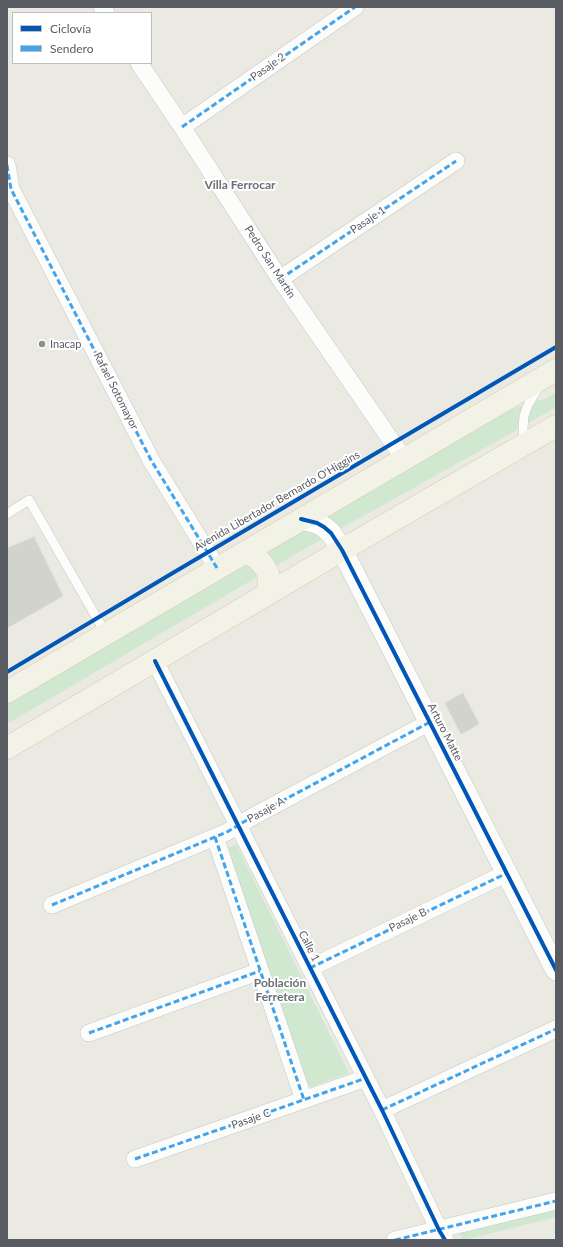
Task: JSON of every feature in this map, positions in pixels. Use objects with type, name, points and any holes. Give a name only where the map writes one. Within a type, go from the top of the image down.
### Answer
[{"type":"main road","points":[[7,692],[553,371]]},
{"type":"main road","points":[[7,748],[342,550],[556,426]]},
{"type":"main road","points":[[243,553],[258,559],[264,566],[268,573],[268,594]]},
{"type":"street","name":"Pasaje 2","points":[[182,127],[355,7]]},
{"type":"street","name":"Pedro San Martín","points":[[140,64],[280,279],[404,459]]},
{"type":"street","name":"Pasaje 1","points":[[280,279],[456,161]]},
{"type":"street","name":"Rafael Sotomayor","points":[[7,165],[11,189],[148,453],[217,568]]},
{"type":"street","name":"Arturo Matte","points":[[301,519],[317,523],[324,527],[331,533],[342,550],[556,970]]},
{"type":"street","name":"Calle 1","points":[[155,661],[366,1078],[442,1235]]},
{"type":"street","name":"Pasaje A","points":[[52,904],[227,832],[252,817],[430,722]]},
{"type":"street","points":[[215,837],[304,1100]]},
{"type":"street","name":"Pasaje B","points":[[310,968],[507,873]]},
{"type":"street","points":[[89,1032],[260,971]]},
{"type":"street","points":[[382,1110],[556,1029]]},
{"type":"street","name":"Pasaje C","points":[[135,1159],[366,1078]]},
{"type":"street","points":[[395,1240],[442,1235],[556,1202]]},
{"type":"lane","points":[[524,444],[524,416],[528,405],[534,393],[553,371]]},
{"type":"lane","points":[[7,514],[29,500],[106,634]]},
{"type":"green space","points":[[556,392],[556,407],[308,547],[7,724],[7,701],[512,409],[547,398]]},
{"type":"green space","points":[[236,844],[349,1073],[308,1088],[224,850]]},
{"type":"green space","points":[[556,1199],[556,1217],[464,1240],[462,1240],[455,1224]]},
{"type":"building","points":[[34,537],[63,596],[7,628],[7,548]]},
{"type":"building","points":[[463,693],[479,724],[461,734],[445,703]]},
{"type":"marked path","points":[[182,127],[355,7]]},
{"type":"marked path","points":[[280,279],[456,161]]},
{"type":"marked path","points":[[7,165],[11,189],[151,460],[217,568]]},
{"type":"marked path","points":[[52,905],[227,832],[252,817],[430,722]]},
{"type":"marked path","points":[[215,837],[304,1100]]},
{"type":"marked path","points":[[310,968],[507,873]]},
{"type":"marked path","points":[[89,1033],[260,971]]},
{"type":"marked path","points":[[382,1110],[556,1029]]},
{"type":"marked path","points":[[135,1159],[366,1078]]},
{"type":"marked path","points":[[395,1240],[556,1201]]},
{"type":"cycle path","name":"Avenida Libertador Bernardo O'Higgins","points":[[7,672],[556,347]]},
{"type":"cycle path","points":[[301,519],[317,523],[324,527],[331,533],[342,550],[556,970]]},
{"type":"cycle path","points":[[155,661],[382,1110],[445,1240]]},
{"type":"place","name":"Inacap","points":[[42,344]]},
{"type":"district","name":"Villa Ferrocar","points":[[240,185]]},
{"type":"district","name":"Población Ferretera","points":[[280,990]]}]
